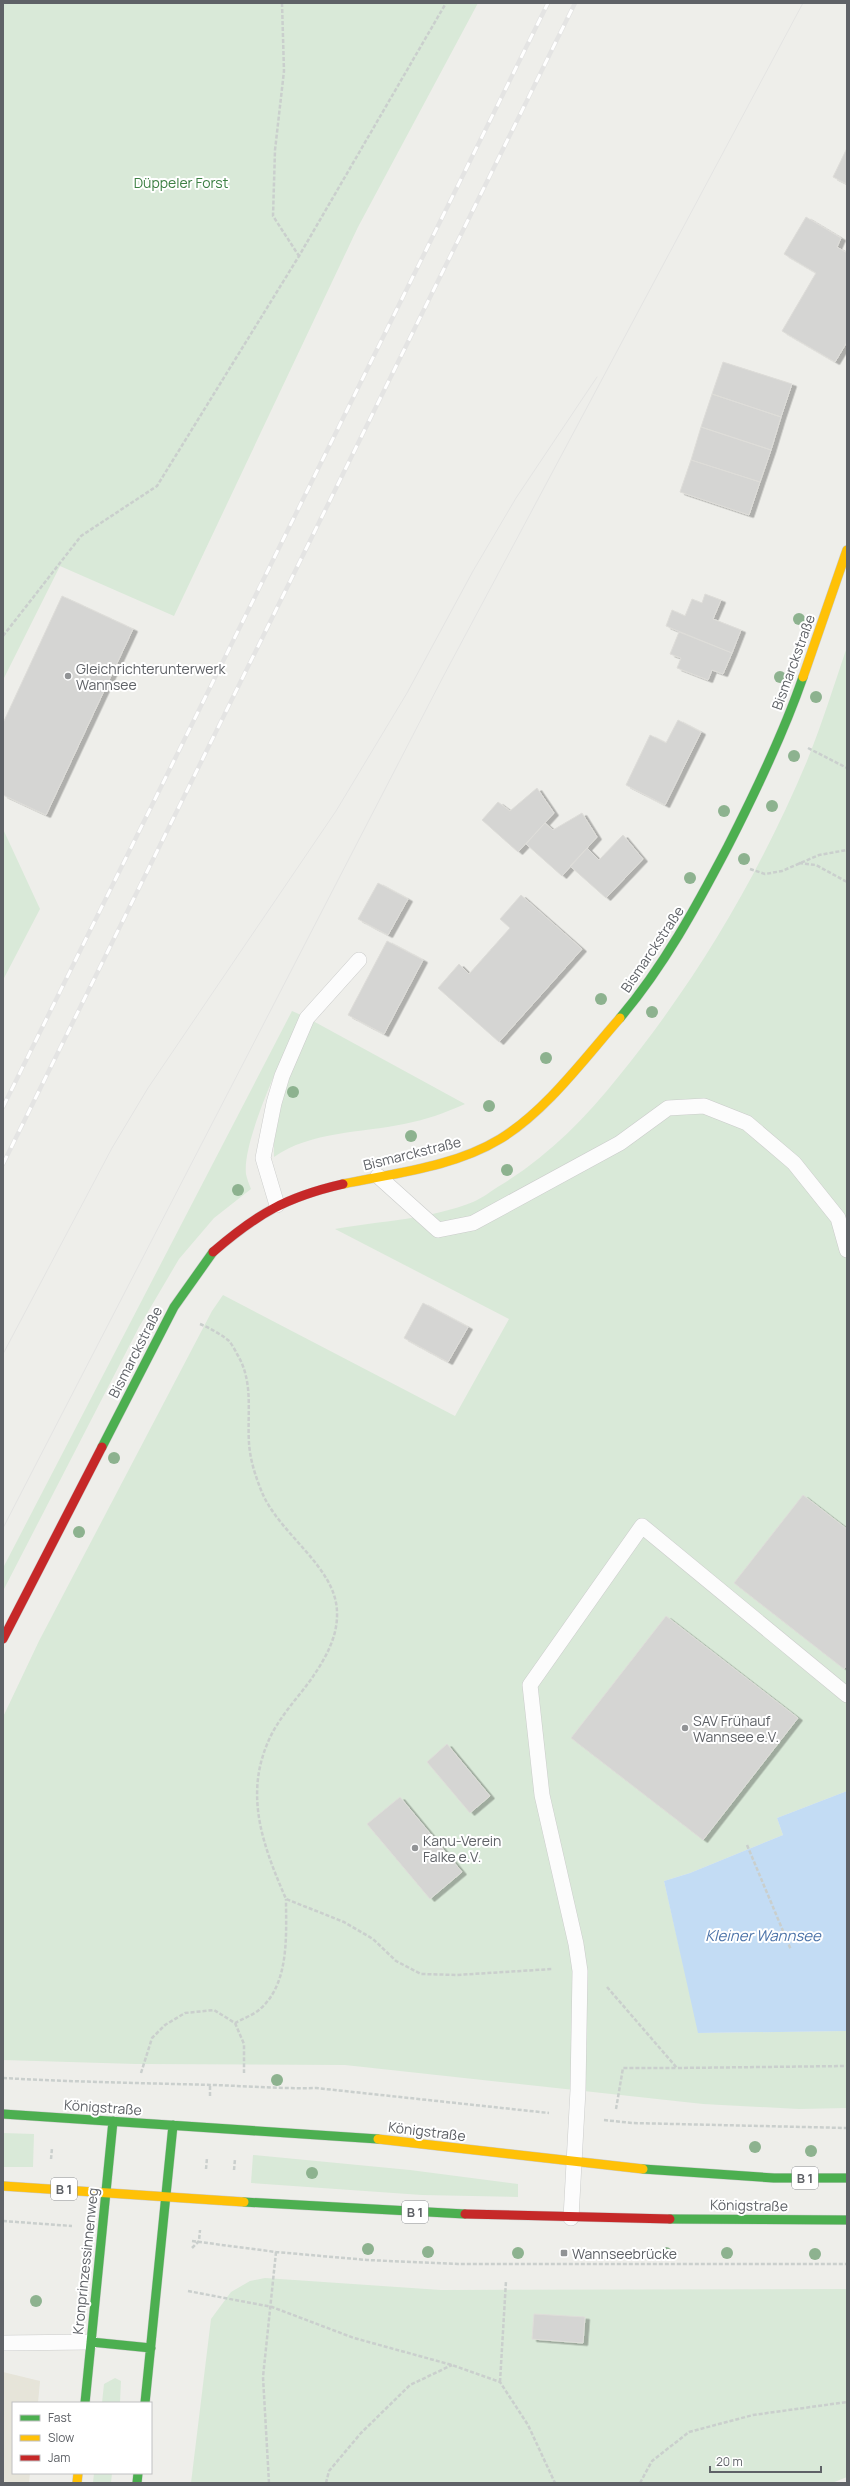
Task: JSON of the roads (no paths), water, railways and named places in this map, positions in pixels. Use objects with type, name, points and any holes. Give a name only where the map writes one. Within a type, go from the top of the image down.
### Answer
[{"type":"main road","name":"Bismarckstraße","points":[[3,1639],[174,1307],[212,1254],[246,1224],[277,1205],[327,1188],[456,1159],[500,1139],[536,1112],[621,1017],[660,967],[694,912],[760,783],[793,706],[847,550]]},
{"type":"main road","name":"Königstraße","points":[[3,2114],[391,2140],[573,2163],[774,2178],[847,2178]]},
{"type":"main road","name":"Kronprinzessinnenweg","points":[[85,2402],[113,2121]]},
{"type":"main road","points":[[145,2402],[173,2125]]},
{"type":"main road","name":"Königstraße","points":[[3,2186],[167,2195],[398,2212],[570,2218],[847,2220]]},
{"type":"main road","points":[[91,2342],[151,2348]]},
{"type":"lane","points":[[277,1205],[263,1158],[274,1103],[282,1076],[307,1018],[359,960]]},
{"type":"lane","points":[[378,1176],[438,1230],[474,1223],[620,1143],[668,1108],[704,1106],[747,1123],[794,1163],[842,1220],[847,1250]]},
{"type":"lane","points":[[570,2218],[576,2117],[580,1971],[576,1944],[542,1795],[530,1685],[642,1526],[847,1695]]},
{"type":"lane","points":[[3,2343],[91,2342]]},
{"type":"water","name":"Kleiner Wannsee","points":[[847,1791],[847,2031],[698,2033],[664,1881],[690,1873],[783,1835],[777,1818]]},
{"type":"tram line","points":[[3,1528],[443,677],[803,3]]},
{"type":"tram line","points":[[3,1354],[112,1148],[148,1088],[336,811],[407,693],[473,571],[516,498],[597,377]]},
{"type":"railway","points":[[3,1107],[548,3]]},
{"type":"railway","points":[[3,1164],[575,3]]},
{"type":"place","name":"Gleichrichterunterwerk Wannsee","points":[[68,676]]},
{"type":"place","name":"SAV Frühauf Wannsee e.V.","points":[[685,1728]]},
{"type":"place","name":"Kanu-Verein Falke e.V.","points":[[415,1848]]},
{"type":"place","name":"Wannseebrücke","points":[[564,2253]]},
{"type":"park label","name":"Düppeler Forst","points":[[181,182]]}]
